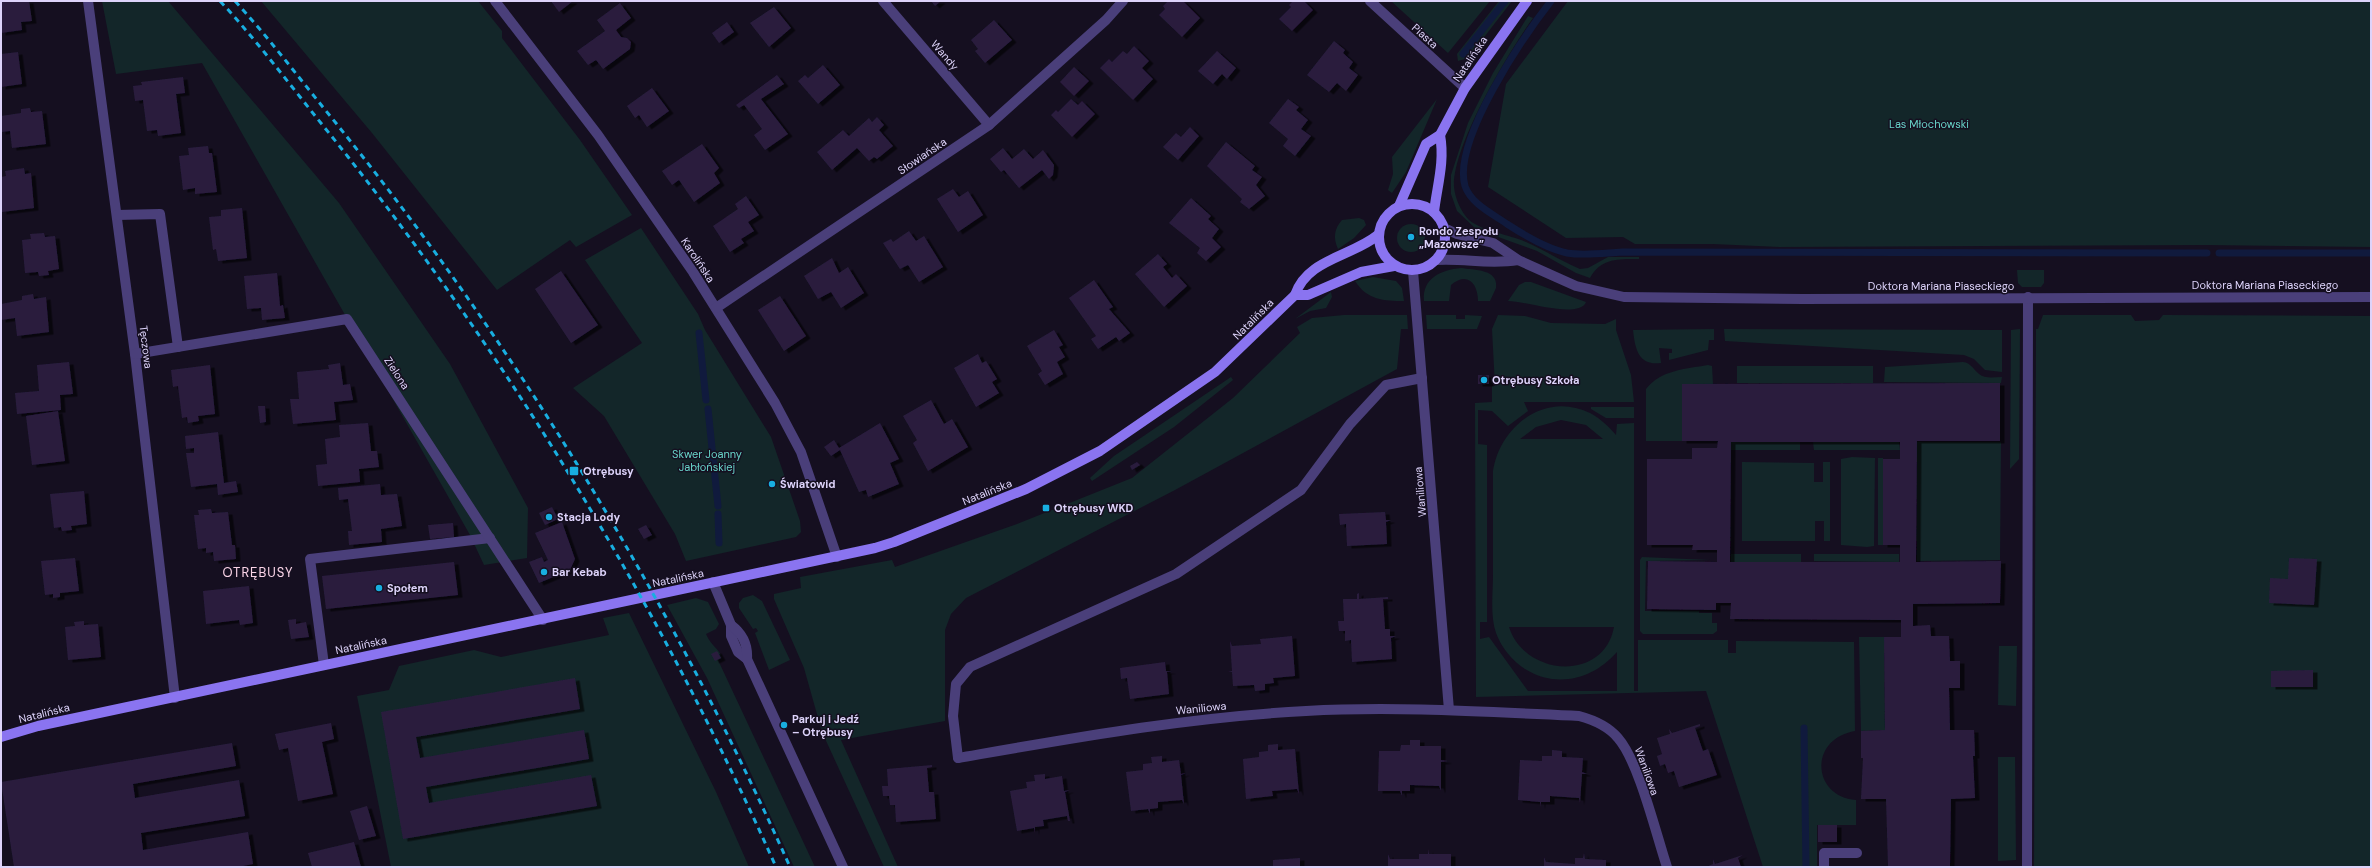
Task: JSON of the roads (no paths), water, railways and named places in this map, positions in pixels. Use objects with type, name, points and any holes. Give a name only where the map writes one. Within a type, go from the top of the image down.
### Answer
[{"type":"main road","name":"Natalińska","points":[[1398,206],[1426,144],[1440,135],[1465,88],[1527,1]]},
{"type":"main road","points":[[1434,212],[1441,173],[1442,147],[1440,135]]},
{"type":"main road","points":[[1295,295],[1308,295],[1367,270],[1394,266],[1413,271],[1426,268],[1436,260],[1444,245],[1444,228],[1434,212],[1417,204],[1398,206],[1383,220],[1378,235],[1382,252],[1394,266]]},
{"type":"main road","name":"Natalińska","points":[[1,737],[38,726],[543,620],[875,548],[902,539],[1026,489],[1100,451],[1215,372],[1295,295],[1300,282],[1312,270],[1367,244],[1378,235]]},
{"type":"street","name":"Tęczowa","points":[[88,1],[135,354],[175,698]]},
{"type":"street","name":"Karolińska","points":[[495,1],[598,135],[716,308],[775,403],[796,441],[837,556]]},
{"type":"street","name":"Wandy","points":[[882,1],[989,125]]},
{"type":"street","name":"Słowiańska","points":[[716,308],[989,125],[1106,20],[1123,1]]},
{"type":"street","name":"Piasta","points":[[1370,1],[1465,88]]},
{"type":"street","points":[[117,215],[160,214],[178,347]]},
{"type":"street","name":"Doktora Mariana Piaseckiego","points":[[1444,228],[1456,234],[1493,243],[1518,260],[1584,289],[1624,297],[1803,299],[2028,297],[2371,297]]},
{"type":"street","points":[[1436,260],[1451,259],[1498,264],[1518,260]]},
{"type":"street","name":"Waniliowa","points":[[1413,271],[1449,710]]},
{"type":"street","points":[[2026,867],[2028,297]]},
{"type":"street","name":"Zielona","points":[[135,354],[347,318],[543,620]]},
{"type":"street","name":"Waniliowa","points":[[1422,378],[1386,385],[1350,424],[1301,490],[1176,574],[970,667],[956,684],[953,716],[958,758],[1164,724],[1266,713],[1308,711],[1449,710],[1579,716],[1602,725],[1617,737],[1630,755],[1667,867]]},
{"type":"street","points":[[324,665],[310,559],[490,538]]},
{"type":"street","points":[[713,582],[731,625],[731,636],[738,652],[747,659],[843,867]]},
{"type":"street","points":[[1824,867],[1824,853],[1857,853]]},
{"type":"waterway","points":[[1463,54],[1505,1]]},
{"type":"waterway","points":[[1551,1],[1508,63],[1493,90],[1479,117],[1469,143],[1464,167],[1465,186],[1472,198],[1477,203],[1521,233],[1552,248],[1567,253],[1581,254],[1622,252],[2207,253]]},
{"type":"waterway","points":[[2219,253],[2371,253]]},
{"type":"waterway","points":[[699,333],[706,400]]},
{"type":"waterway","points":[[708,409],[718,506]]},
{"type":"waterway","points":[[718,514],[719,543]]},
{"type":"waterway","points":[[1804,728],[1806,867]]},
{"type":"railway","points":[[220,1],[276,66],[395,218],[458,305],[519,395],[576,486],[631,579],[682,673],[731,769],[776,867]]},
{"type":"railway","points":[[235,1],[284,58],[399,204],[464,293],[526,384],[585,477],[641,572],[694,669],[743,767],[790,867]]},
{"type":"place","name":"Rondo Zespołu „Mazowsze”","points":[[1411,237]]},
{"type":"place","name":"Otrębusy Szkoła","points":[[1484,380]]},
{"type":"place","name":"Otrębusy","points":[[574,471]]},
{"type":"place","name":"Światowid","points":[[772,484]]},
{"type":"place","name":"Otrębusy WKD","points":[[1046,508]]},
{"type":"place","name":"Stacja Lody","points":[[549,517]]},
{"type":"place","name":"Bar Kebab","points":[[544,572]]},
{"type":"place","name":"Społem","points":[[379,588]]},
{"type":"place","name":"Parkuj i Jedź – Otrębusy","points":[[784,725]]},
{"type":"district","name":"OTRĘBUSY","points":[[258,572]]},
{"type":"park label","name":"Las Młochowski","points":[[1929,124]]},
{"type":"park label","name":"Skwer Joanny Jabłońskiej","points":[[707,460]]}]
